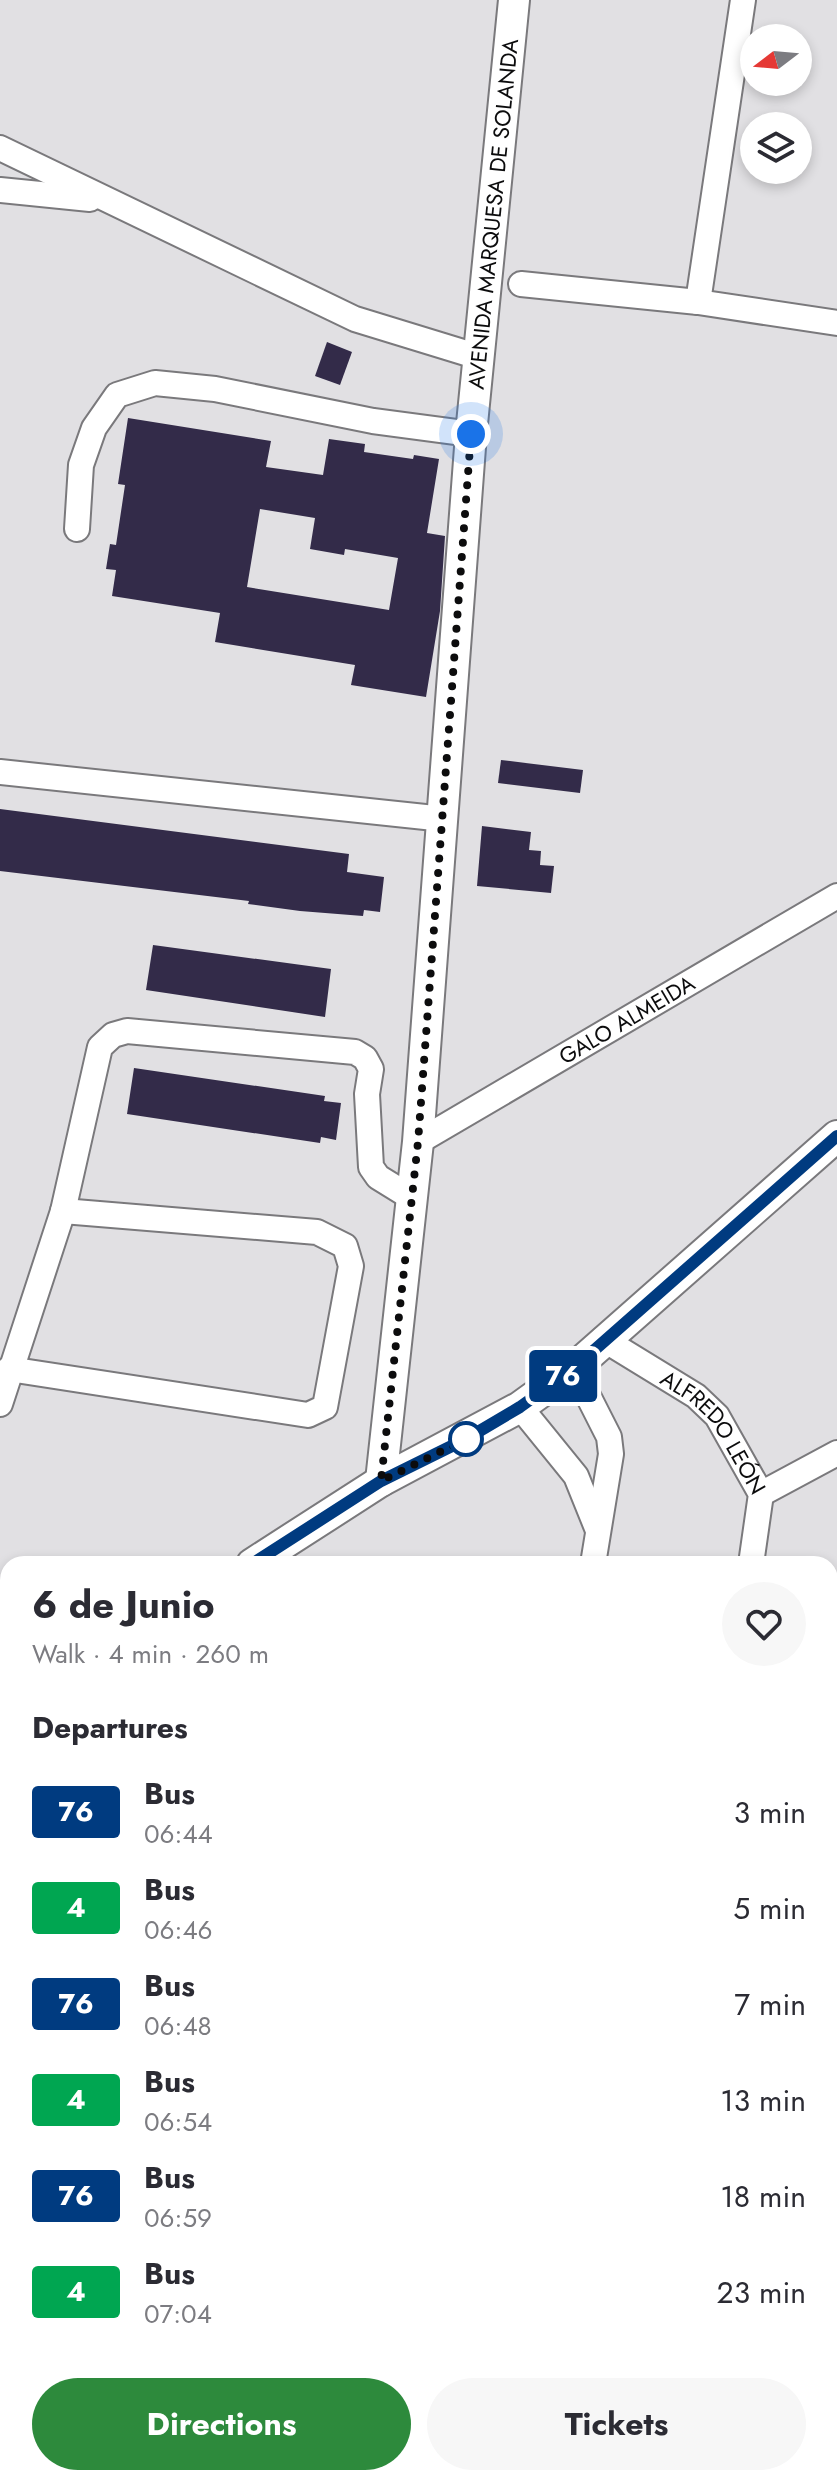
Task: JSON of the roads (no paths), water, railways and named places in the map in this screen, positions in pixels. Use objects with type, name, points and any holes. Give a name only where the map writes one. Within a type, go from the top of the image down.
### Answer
[{"type":"street","name":"AVENIDA MARQUESA DE SOLANDA","points":[[381,1481],[418,1142],[471,434],[514,0]]},
{"type":"street","points":[[698,302],[743,0]]},
{"type":"street","points":[[0,148],[355,319],[479,357]]},
{"type":"street","points":[[0,190],[108,201]]},
{"type":"street","points":[[521,284],[698,302],[837,323]]},
{"type":"street","points":[[77,529],[81,465],[94,428],[117,395],[155,383],[215,389],[373,421],[471,434]]},
{"type":"street","points":[[0,772],[444,819]]},
{"type":"street","name":"GALO ALMEIDA","points":[[418,1142],[837,896]]},
{"type":"street","points":[[0,1404],[63,1211],[100,1047],[113,1035],[127,1031],[355,1052],[365,1058],[371,1069],[367,1094],[371,1167],[378,1177],[412,1198]]},
{"type":"street","points":[[264,1556],[381,1481],[466,1439],[520,1407],[574,1368],[603,1339],[837,1136]]},
{"type":"street","points":[[9,1369],[308,1415],[325,1407],[351,1266],[345,1246],[317,1232],[63,1211]]},
{"type":"street","name":"ALFREDO LEÓN","points":[[603,1339],[696,1396],[717,1416],[761,1494],[752,1556]]},
{"type":"street","points":[[574,1368],[609,1437],[611,1454],[594,1556]]},
{"type":"street","points":[[520,1407],[576,1476],[597,1528]]},
{"type":"street","points":[[761,1494],[837,1453]]}]
